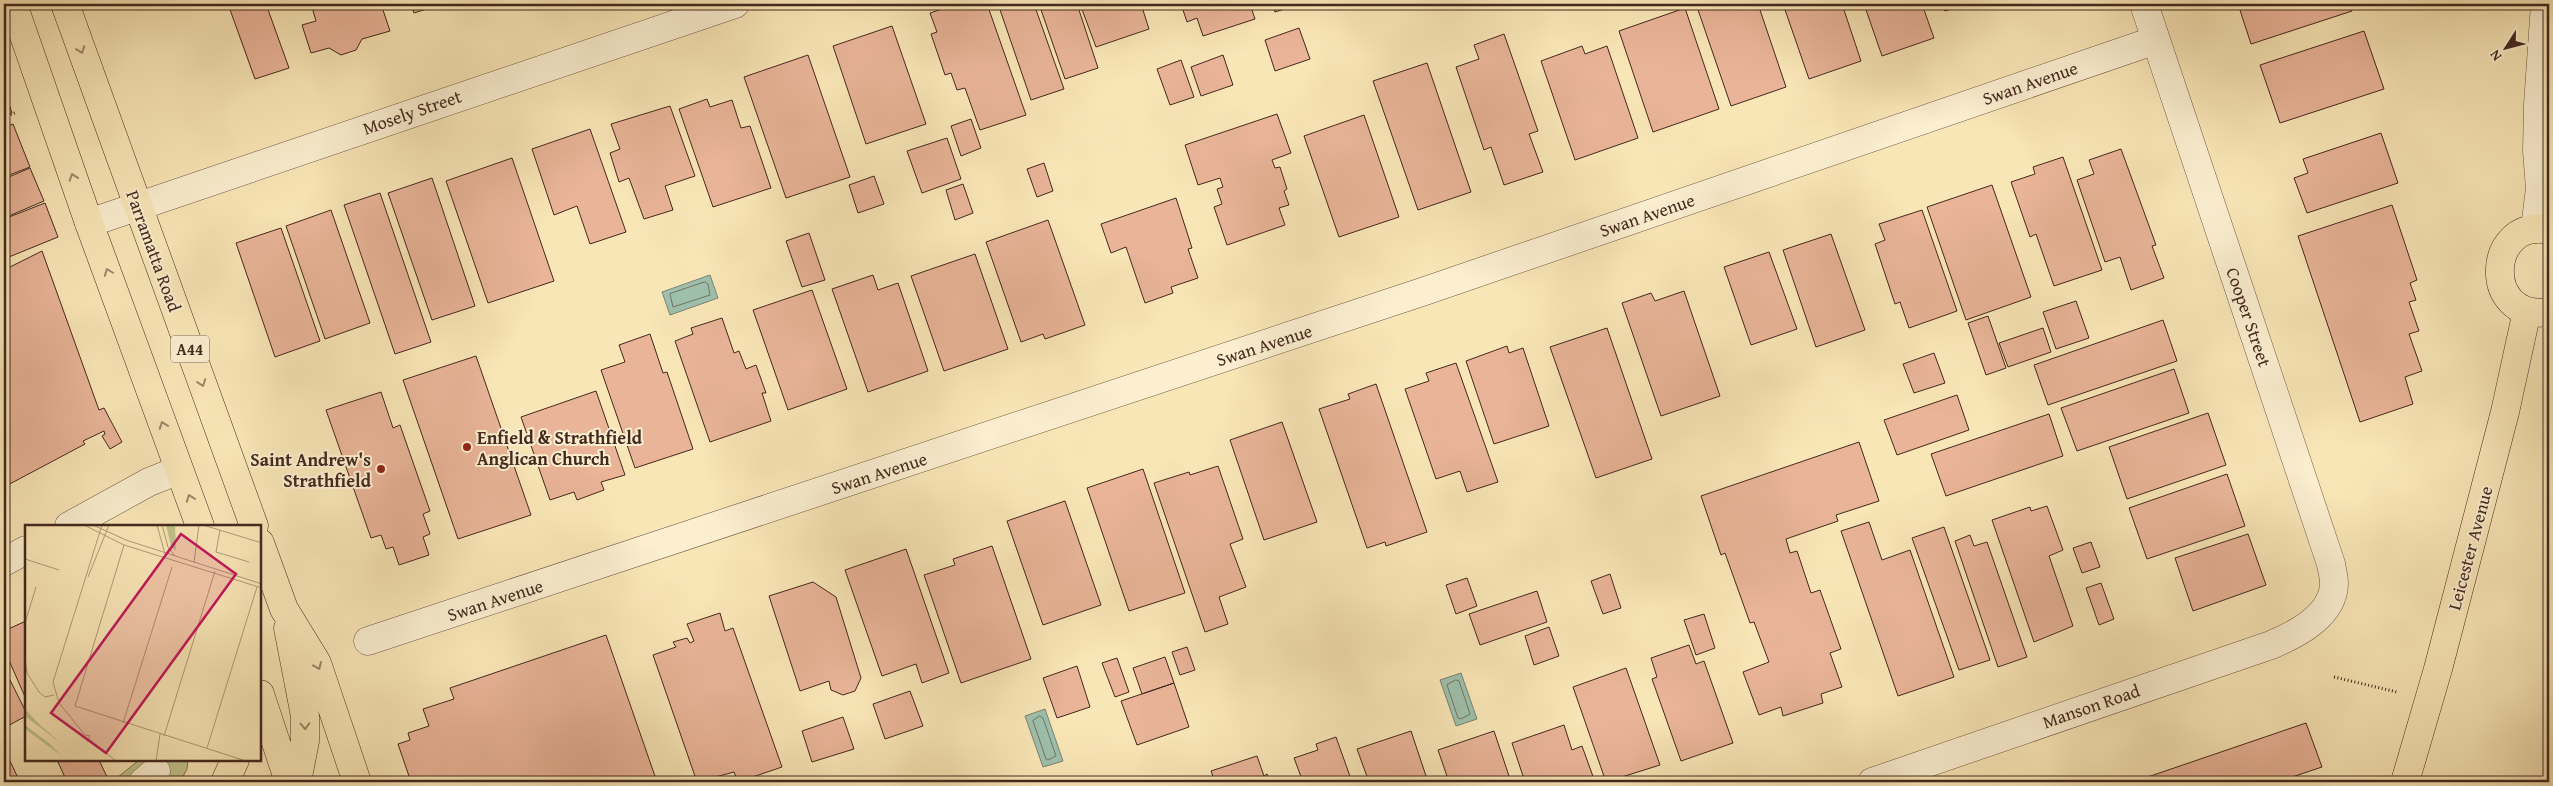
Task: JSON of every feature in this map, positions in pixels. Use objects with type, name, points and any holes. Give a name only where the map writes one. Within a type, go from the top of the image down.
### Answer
[{"type":"main road","points":[[13,4],[89,222],[200,525]]},
{"type":"main road","name":"Parramatta Road","points":[[65,4],[254,525]]},
{"type":"main road","points":[[2538,312],[2515,304],[2505,294],[2500,281],[2499,267],[2502,254],[2510,242],[2522,233],[2542,229]]},
{"type":"main road","name":"Leicester Avenue","points":[[2405,782],[2438,669],[2505,412],[2538,312]]},
{"type":"main road","points":[[261,546],[284,610],[305,716],[305,740],[297,782]]},
{"type":"main road","points":[[284,610],[317,663],[357,782]]},
{"type":"main road","points":[[261,697],[289,782]]},
{"type":"main road","points":[[225,782],[235,761]]},
{"type":"street","name":"Mosely Street","points":[[89,222],[734,4]]},
{"type":"street","name":"Cooper Street","points":[[2144,4],[2331,564],[2334,585],[2328,602],[2307,626]]},
{"type":"street","points":[[2542,229],[2537,150],[2545,4]]},
{"type":"street","name":"Swan Avenue","points":[[368,641],[1422,292],[2156,40]]},
{"type":"street","points":[[71,525],[149,482],[179,470]]},
{"type":"street","points":[[4,562],[25,551]]},
{"type":"street","name":"Manson Road","points":[[1872,782],[2271,645],[2292,636],[2307,626]]},
{"type":"path","points":[[4,117],[21,110]]},
{"type":"path","points":[[2334,677],[2397,692]]},
{"type":"green space","points":[[138,761],[188,761],[187,769],[180,782],[112,782]]},
{"type":"water","points":[[710,275],[718,298],[670,315],[662,292]]},
{"type":"water","points":[[1461,673],[1477,719],[1456,726],[1440,680]]},
{"type":"water","points":[[1045,709],[1063,761],[1043,767],[1025,716]]},
{"type":"building","points":[[228,4],[266,4],[289,68],[255,79]]},
{"type":"building","points":[[311,4],[381,4],[390,31],[362,39],[356,50],[341,55],[329,48],[311,53],[302,25],[316,21]]},
{"type":"building","points":[[411,4],[442,4],[414,13]]},
{"type":"building","points":[[957,4],[987,4],[1026,115],[980,130],[965,88],[957,90],[951,73],[945,75],[931,34],[937,32],[930,13]]},
{"type":"building","points":[[998,4],[1034,4],[1064,89],[1031,100]]},
{"type":"building","points":[[1039,4],[1077,4],[1098,68],[1065,79]]},
{"type":"building","points":[[1080,4],[1141,4],[1149,29],[1096,47]]},
{"type":"building","points":[[1181,4],[1250,4],[1255,19],[1203,36],[1197,18],[1187,22]]},
{"type":"building","points":[[1272,4],[1300,4],[1275,12]]},
{"type":"building","points":[[1696,4],[1758,4],[1786,87],[1731,106]]},
{"type":"building","points":[[1783,4],[1842,4],[1861,61],[1809,79]]},
{"type":"building","points":[[1864,4],[1922,4],[1934,38],[1882,56]]},
{"type":"building","points":[[1942,4],[1968,4],[1945,11]]},
{"type":"building","points":[[2238,4],[2349,4],[2352,11],[2251,44]]},
{"type":"building","points":[[1685,8],[1719,109],[1653,132],[1619,31]]},
{"type":"building","points":[[892,26],[926,124],[866,144],[833,46]]},
{"type":"building","points":[[1299,28],[1310,59],[1275,71],[1265,40]]},
{"type":"building","points":[[2364,31],[2384,89],[2280,123],[2260,65]]},
{"type":"building","points":[[1504,34],[1538,131],[1529,134],[1543,172],[1504,185],[1491,147],[1484,150],[1456,67],[1479,59],[1474,45]]},
{"type":"building","points":[[1582,46],[1585,54],[1607,46],[1638,138],[1575,160],[1541,61]]},
{"type":"building","points":[[808,55],[850,177],[786,198],[744,77]]},
{"type":"building","points":[[1223,55],[1233,85],[1201,96],[1191,67]]},
{"type":"building","points":[[1181,60],[1194,97],[1170,105],[1157,69]]},
{"type":"building","points":[[1427,63],[1471,192],[1418,210],[1373,81]]},
{"type":"building","points":[[4,89],[12,113],[4,116]]},
{"type":"building","points":[[707,99],[710,107],[732,100],[741,128],[750,126],[771,188],[713,207],[679,109]]},
{"type":"building","points":[[670,106],[695,176],[665,186],[673,210],[644,219],[629,178],[619,182],[610,153],[620,149],[611,124]]},
{"type":"building","points":[[1277,114],[1291,153],[1272,160],[1275,168],[1280,167],[1287,189],[1284,191],[1289,205],[1279,208],[1285,225],[1227,245],[1214,207],[1222,204],[1217,189],[1223,187],[1220,178],[1198,185],[1185,145]]},
{"type":"building","points":[[1364,115],[1399,217],[1339,237],[1304,136]]},
{"type":"building","points":[[971,119],[981,148],[961,156],[951,126]]},
{"type":"building","points":[[13,124],[30,167],[4,177],[4,128]]},
{"type":"building","points":[[590,129],[626,232],[590,244],[577,206],[554,215],[532,149]]},
{"type":"building","points":[[2381,133],[2398,183],[2307,213],[2294,178],[2308,173],[2303,159]]},
{"type":"building","points":[[947,138],[961,179],[922,193],[907,151]]},
{"type":"building","points":[[2121,149],[2156,245],[2152,246],[2164,278],[2131,290],[2120,257],[2105,262],[2077,180],[2094,174],[2089,160]]},
{"type":"building","points":[[2063,157],[2102,270],[2054,286],[2036,234],[2030,237],[2011,182],[2035,174],[2033,167]]},
{"type":"building","points":[[512,158],[554,281],[488,303],[446,181]]},
{"type":"building","points":[[1044,163],[1053,191],[1037,197],[1027,169]]},
{"type":"building","points":[[30,168],[44,201],[4,218],[4,179]]},
{"type":"building","points":[[874,176],[884,204],[858,213],[849,185]]},
{"type":"building","points":[[432,178],[475,306],[432,320],[388,193]]},
{"type":"building","points":[[963,184],[973,213],[955,220],[946,190]]},
{"type":"building","points":[[1992,185],[2031,297],[1966,320],[1927,207]]},
{"type":"building","points":[[380,193],[431,342],[395,354],[344,205]]},
{"type":"building","points":[[1176,198],[1192,248],[1188,249],[1198,278],[1171,287],[1173,293],[1145,303],[1126,247],[1111,253],[1101,224]]},
{"type":"building","points":[[45,203],[58,237],[4,259],[4,219]]},
{"type":"building","points":[[2392,205],[2417,280],[2410,283],[2416,300],[2409,302],[2419,331],[2409,334],[2422,371],[2405,377],[2413,404],[2360,422],[2298,236]]},
{"type":"building","points":[[331,210],[370,323],[325,339],[286,226]]},
{"type":"building","points":[[1922,210],[1957,311],[1909,328],[1900,302],[1895,304],[1875,244],[1885,240],[1879,224]]},
{"type":"building","points":[[1048,220],[1085,325],[1045,339],[1043,334],[1021,342],[986,242]]},
{"type":"building","points":[[281,228],[320,341],[275,357],[236,243]]},
{"type":"building","points":[[809,233],[825,280],[802,287],[786,241]]},
{"type":"building","points":[[1831,234],[1865,330],[1816,347],[1783,250]]},
{"type":"building","points":[[42,251],[99,410],[104,408],[122,442],[110,449],[102,436],[105,434],[104,431],[83,441],[85,444],[4,487],[4,390],[9,388],[4,377],[4,270]]},
{"type":"building","points":[[1769,252],[1797,329],[1751,345],[1724,267]]},
{"type":"building","points":[[975,254],[1008,349],[944,371],[911,276]]},
{"type":"building","points":[[873,275],[878,290],[898,283],[928,371],[868,392],[832,289]]},
{"type":"building","points":[[812,290],[847,389],[788,410],[753,310]]},
{"type":"building","points":[[1684,291],[1720,396],[1661,416],[1622,303],[1651,293],[1655,301]]},
{"type":"building","points":[[2076,301],[2089,338],[2056,349],[2043,312]]},
{"type":"building","points":[[1988,316],[2006,368],[1986,375],[1968,323]]},
{"type":"building","points":[[722,318],[734,353],[739,351],[746,369],[756,365],[766,393],[762,393],[771,421],[710,442],[675,341],[693,334],[691,328]]},
{"type":"building","points":[[2163,320],[2177,361],[2048,405],[2034,365]]},
{"type":"building","points":[[1607,328],[1652,459],[1596,478],[1550,347]]},
{"type":"building","points":[[2043,328],[2051,352],[2008,367],[1999,343]]},
{"type":"building","points":[[650,334],[663,373],[667,372],[693,449],[635,468],[601,370],[625,362],[619,345]]},
{"type":"building","points":[[1507,346],[1509,353],[1523,348],[1549,426],[1494,444],[1466,361]]},
{"type":"building","points":[[1934,353],[1945,383],[1914,393],[1903,364]]},
{"type":"building","name":"Enfield & Strathfield Anglican Church","points":[[476,356],[531,515],[458,539],[403,380]]},
{"type":"building","points":[[1456,363],[1498,482],[1467,492],[1460,471],[1436,479],[1405,389],[1429,381],[1426,373]]},
{"type":"building","points":[[2174,369],[2189,413],[2077,451],[2061,408]]},
{"type":"building","points":[[1376,384],[1427,532],[1386,546],[1385,542],[1367,548],[1319,409],[1350,399],[1348,394]]},
{"type":"building","points":[[596,391],[625,475],[601,482],[604,490],[577,500],[574,492],[550,500],[521,417]]},
{"type":"building","name":"Saint Andrew's Strathfield","points":[[381,392],[393,428],[400,425],[430,511],[423,514],[430,534],[423,537],[429,555],[399,565],[393,547],[386,549],[381,535],[371,538],[326,410]]},
{"type":"building","points":[[1957,395],[1969,430],[1897,455],[1884,420]]},
{"type":"building","points":[[2208,413],[2226,465],[2127,499],[2109,447]]},
{"type":"building","points":[[2049,414],[2063,456],[1946,496],[1931,454]]},
{"type":"building","points":[[1282,422],[1317,522],[1264,540],[1230,440]]},
{"type":"building","points":[[1859,442],[1879,501],[1836,515],[1838,521],[1786,539],[1790,553],[1797,551],[1811,593],[1820,590],[1841,649],[1830,653],[1842,687],[1821,694],[1823,703],[1783,716],[1781,707],[1759,715],[1743,672],[1769,662],[1754,622],[1750,623],[1725,553],[1721,555],[1701,496]]},
{"type":"building","points":[[1218,466],[1243,539],[1230,544],[1246,587],[1219,597],[1228,624],[1205,632],[1154,483],[1189,472],[1190,475]]},
{"type":"building","points":[[1143,469],[1185,593],[1129,611],[1087,488]]},
{"type":"building","points":[[2227,474],[2245,526],[2147,559],[2129,508]]},
{"type":"building","points":[[1065,501],[1101,605],[1043,625],[1007,521]]},
{"type":"building","points":[[2047,506],[2063,550],[2049,556],[2073,626],[2034,642],[1992,520],[2030,507],[2031,511]]},
{"type":"building","points":[[1869,522],[1882,560],[1910,550],[1954,677],[1898,696],[1841,531]]},
{"type":"building","points":[[1944,527],[1990,660],[1959,670],[1912,538]]},
{"type":"building","points":[[2248,534],[2266,585],[2193,611],[2175,558]]},
{"type":"building","points":[[1970,535],[1974,546],[1987,542],[2027,657],[1998,667],[1955,541]]},
{"type":"building","points":[[2091,542],[2100,567],[2082,573],[2073,548]]},
{"type":"building","points":[[992,546],[1031,659],[961,683],[924,575],[955,565],[953,559]]},
{"type":"building","points":[[906,549],[949,673],[922,683],[916,664],[882,676],[845,570]]},
{"type":"building","points":[[1610,574],[1621,608],[1603,614],[1591,581]]},
{"type":"building","points":[[1467,578],[1477,606],[1456,614],[1446,585]]},
{"type":"building","points":[[813,582],[836,597],[861,678],[855,691],[843,695],[831,690],[829,681],[800,691],[769,596]]},
{"type":"building","points":[[2101,583],[2114,619],[2099,625],[2086,588]]},
{"type":"building","points":[[1537,591],[1547,622],[1480,645],[1469,614]]},
{"type":"building","points":[[720,613],[725,631],[733,628],[782,767],[738,782],[734,772],[697,782],[653,655],[676,647],[673,642],[687,638],[690,643],[694,641],[687,624]]},
{"type":"building","points":[[1704,614],[1715,648],[1696,655],[1684,620]]},
{"type":"building","points":[[25,621],[25,697],[4,649],[4,631]]},
{"type":"building","points":[[1549,627],[1559,656],[1534,665],[1525,636]]},
{"type":"building","points":[[606,635],[657,782],[411,782],[398,744],[410,740],[408,733],[429,726],[423,709],[454,699],[450,688]]},
{"type":"building","points":[[1689,645],[1696,664],[1704,661],[1733,743],[1681,761],[1652,679],[1657,677],[1651,658]]},
{"type":"building","points":[[1187,647],[1195,670],[1180,675],[1172,652]]},
{"type":"building","points":[[1165,657],[1174,683],[1142,694],[1133,668]]},
{"type":"building","points":[[1117,658],[1129,692],[1115,697],[1102,663]]},
{"type":"building","points":[[1077,666],[1090,707],[1057,718],[1043,678]]},
{"type":"building","points":[[4,668],[25,710],[25,717],[4,728]]},
{"type":"building","points":[[1626,668],[1660,765],[1606,782],[1573,687]]},
{"type":"building","points":[[1174,683],[1189,727],[1137,745],[1121,701]]},
{"type":"building","points":[[910,691],[923,726],[885,739],[873,704]]},
{"type":"building","points":[[843,717],[854,749],[812,762],[802,731]]},
{"type":"building","points":[[2306,723],[2322,767],[2277,782],[2133,782]]},
{"type":"building","points":[[1564,725],[1572,750],[1582,746],[1595,782],[1525,782],[1512,743]]},
{"type":"building","points":[[1411,731],[1428,782],[1369,782],[1357,749]]},
{"type":"building","points":[[1494,731],[1511,782],[1449,782],[1438,750]]},
{"type":"building","points":[[1336,737],[1352,782],[1303,782],[1294,758],[1318,750],[1316,744]]},
{"type":"building","points":[[1257,756],[1264,776],[1267,774],[1270,782],[1215,782],[1211,771]]},
{"type":"building","points":[[9,759],[20,782],[4,782],[4,762]]},
{"type":"building","points":[[99,761],[107,777],[97,782],[67,782],[58,762]]},
{"type":"place","name":"Enfield & Strathfield Anglican Church","points":[[467,447]]},
{"type":"place","name":"Saint Andrew's Strathfield","points":[[381,469]]}]
